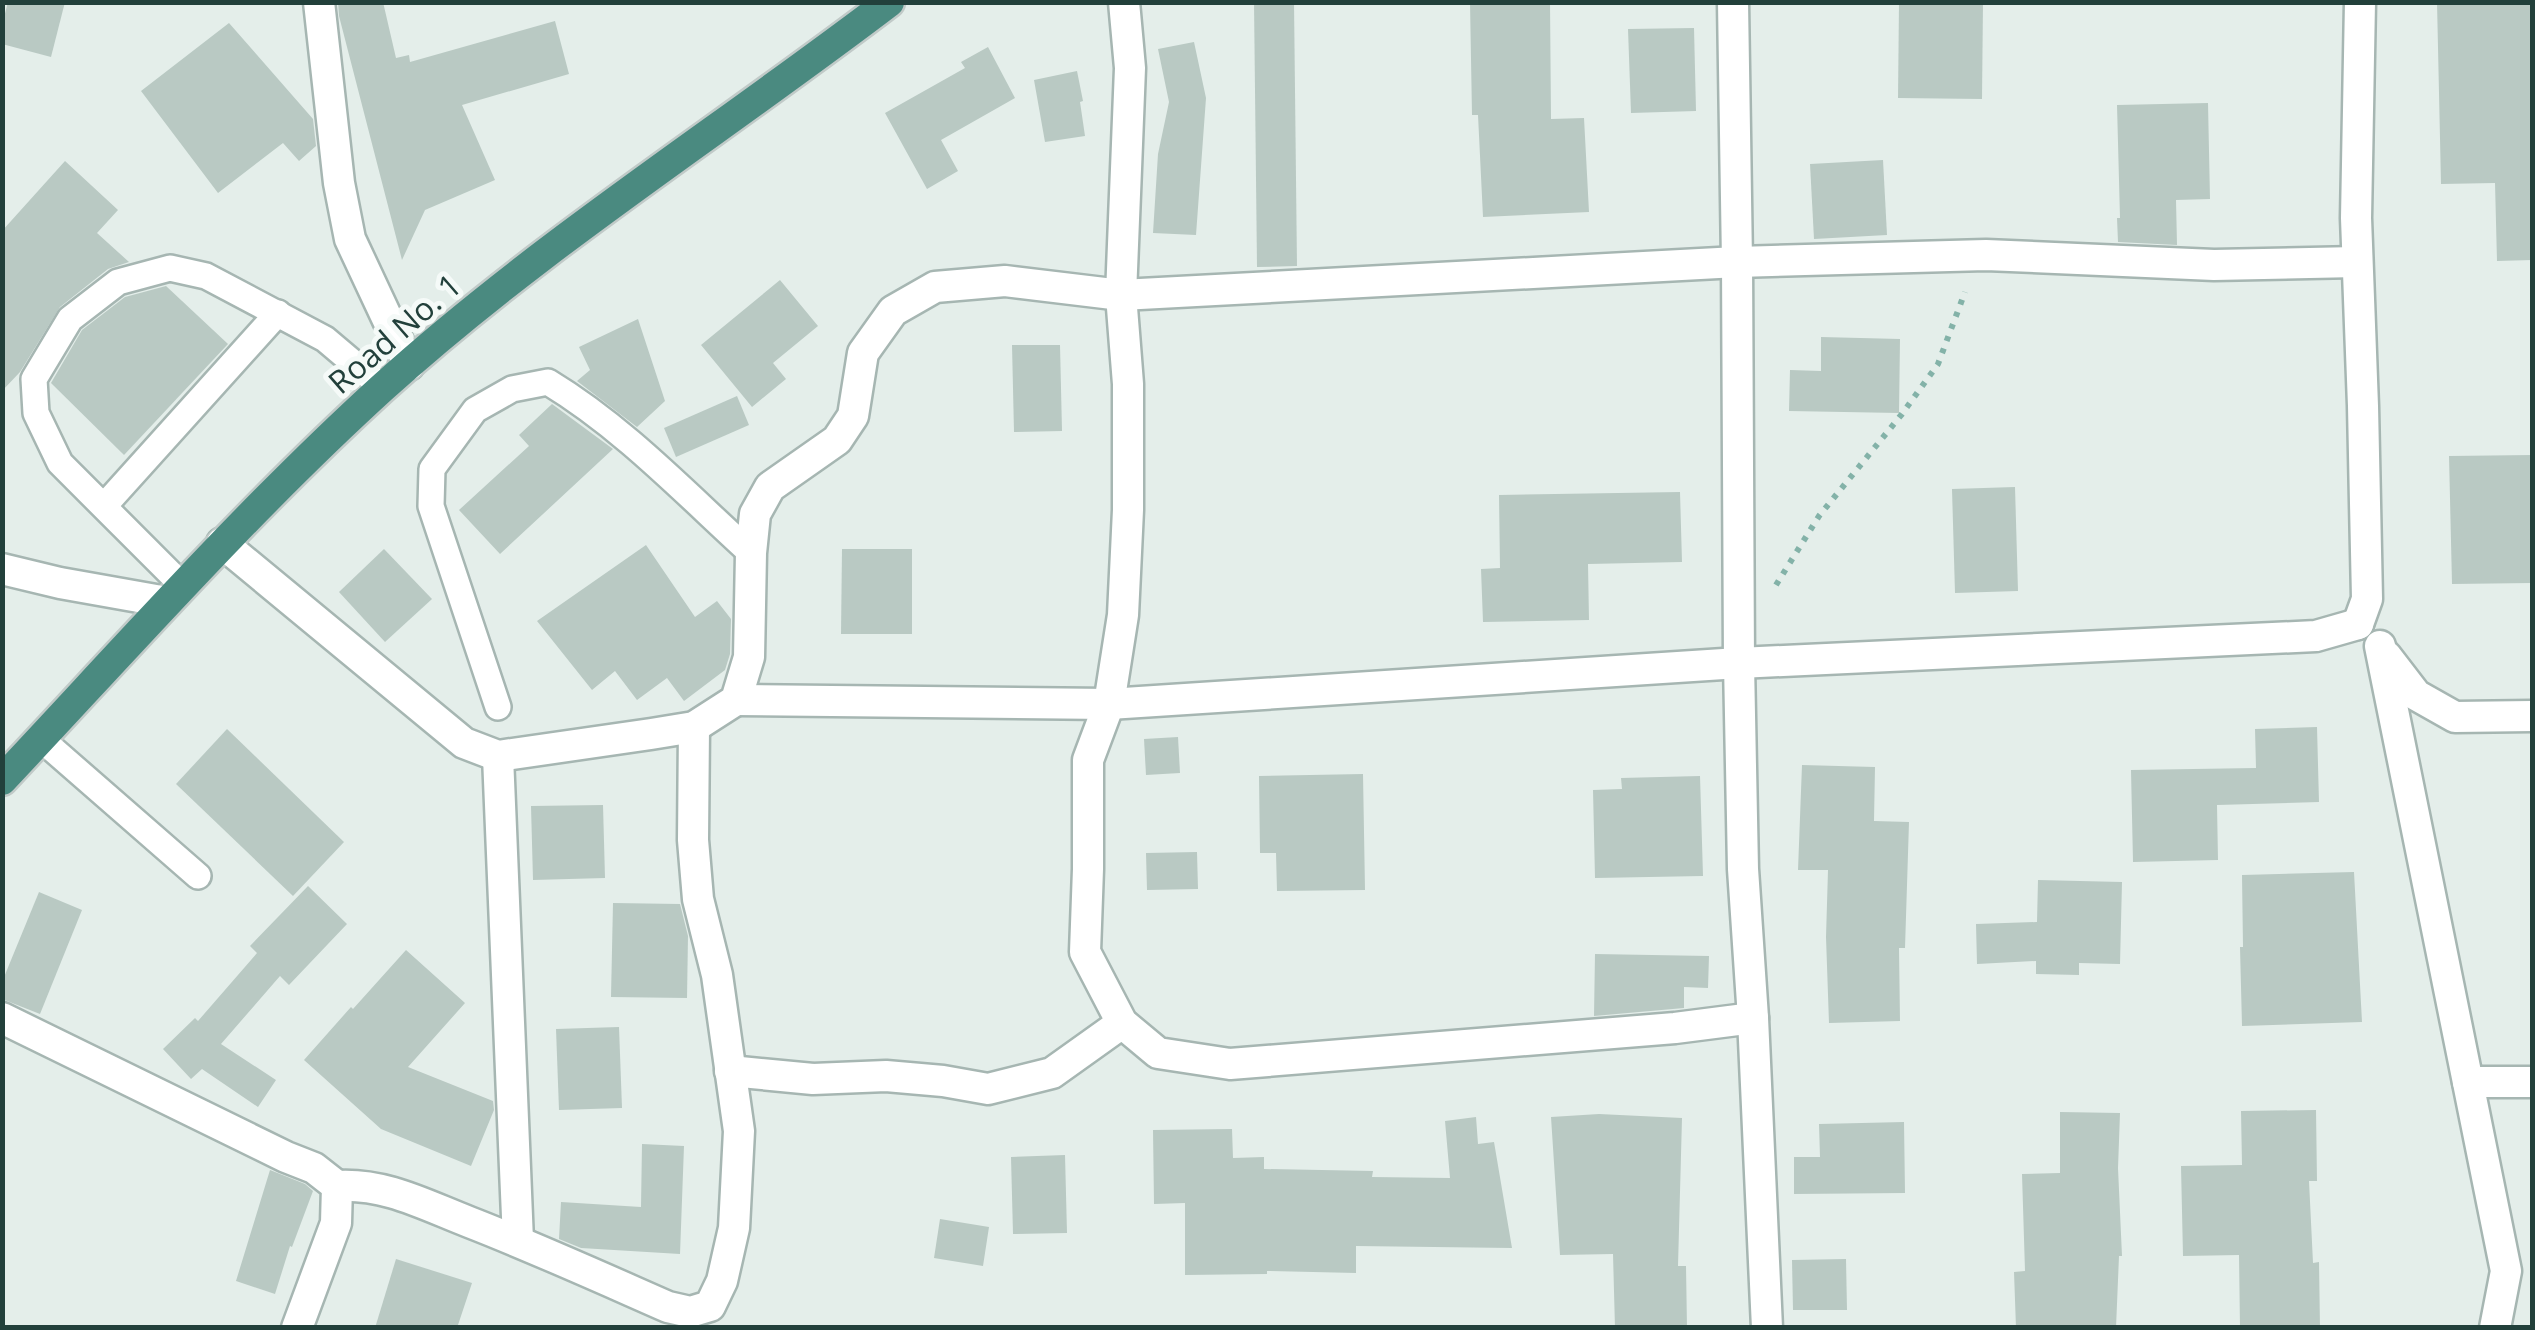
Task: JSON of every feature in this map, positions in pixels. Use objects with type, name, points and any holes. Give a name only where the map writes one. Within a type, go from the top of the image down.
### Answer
[{"type":"highway","name":"Road No. 1","points":[[2,780],[222,543],[383,388],[558,242],[889,2]]},
{"type":"street","points":[[319,2],[338,183],[350,239],[409,366]]},
{"type":"street","points":[[1124,2],[1130,68],[1121,296],[1128,384],[1128,510],[1123,616],[1108,704],[1088,760],[1085,952],[1122,1022],[1158,1053],[1230,1064],[1676,1028],[1753,1018]]},
{"type":"street","points":[[1732,2],[1743,869],[1766,1328]]},
{"type":"street","points":[[2358,624],[2367,599],[2356,218],[2360,2]]},
{"type":"street","points":[[736,700],[750,657],[755,514],[770,487],[837,440],[852,416],[864,353],[893,311],[936,287],[1005,281],[1121,296],[1737,262],[1986,255],[2214,265],[2357,262]]},
{"type":"street","points":[[222,543],[464,743],[498,756],[694,727],[736,700],[1108,704],[1738,663],[2316,636],[2358,624]]},
{"type":"street","points":[[2,569],[60,583],[175,594]]},
{"type":"street","points":[[2358,624],[2380,646],[2416,695],[2455,717],[2532,716]]},
{"type":"street","points":[[2380,646],[2506,1271],[2494,1328]]},
{"type":"street","points":[[2,1018],[314,1168],[336,1186],[360,1185],[392,1192],[518,1241],[668,1307],[690,1312],[710,1306],[722,1280],[734,1228],[739,1131],[718,975],[698,899],[693,840],[694,727]]},
{"type":"street","points":[[498,756],[518,1241]]},
{"type":"street","points":[[730,1071],[812,1079],[886,1076],[988,1088],[1052,1073],[1122,1022]]},
{"type":"street","points":[[2468,1082],[2532,1082]]},
{"type":"street","points":[[297,1328],[336,1223],[336,1186]]},
{"type":"lane","points":[[175,594],[104,506],[60,463],[36,413],[34,379],[70,319],[118,282],[170,268],[206,276],[325,338],[383,388]]},
{"type":"lane","points":[[104,506],[278,313]]},
{"type":"lane","points":[[498,707],[431,506],[432,468],[475,410],[512,389],[548,382],[579,400],[625,438],[751,554]]},
{"type":"lane","points":[[40,740],[198,876]]},
{"type":"path","points":[[1773,589],[1819,516],[1938,364],[1961,300],[1986,255]]},
{"type":"building","points":[[8,2],[65,2],[51,57],[2,44]]},
{"type":"building","points":[[338,2],[383,2],[396,58],[409,55],[410,62],[555,21],[569,74],[462,105],[495,180],[425,210],[402,260],[339,16]]},
{"type":"building","points":[[1254,2],[1294,2],[1297,266],[1257,267]]},
{"type":"building","points":[[1470,2],[1550,2],[1551,119],[1584,118],[1589,212],[1483,217],[1478,115],[1472,115]]},
{"type":"building","points":[[1899,2],[1983,2],[1982,99],[1898,98]]},
{"type":"building","points":[[2437,2],[2532,2],[2532,260],[2497,261],[2495,183],[2441,184]]},
{"type":"building","points":[[229,23],[313,119],[316,146],[299,161],[283,143],[218,193],[141,91]]},
{"type":"building","points":[[1694,28],[1696,111],[1631,113],[1628,29]]},
{"type":"building","points":[[1194,42],[1206,98],[1196,235],[1153,233],[1158,154],[1169,102],[1158,49]]},
{"type":"building","points":[[988,47],[1015,98],[941,140],[958,171],[927,189],[885,113],[965,68],[961,62]]},
{"type":"building","points":[[1077,71],[1085,136],[1045,142],[1034,80]]},
{"type":"building","points":[[2208,103],[2210,199],[2176,200],[2177,245],[2118,242],[2117,105]]},
{"type":"building","points":[[1883,160],[1887,235],[1814,239],[1810,164]]},
{"type":"building","points":[[65,161],[118,210],[97,233],[129,262],[108,269],[60,307],[20,372],[2,391],[2,231]]},
{"type":"building","points":[[780,280],[818,326],[773,363],[786,379],[752,407],[701,345]]},
{"type":"building","points":[[166,286],[228,344],[124,455],[51,383],[82,330],[125,297]]},
{"type":"building","points":[[638,319],[665,401],[637,427],[577,381],[590,370],[579,347]]},
{"type":"building","points":[[1821,337],[1900,339],[1899,413],[1789,411],[1790,370],[1821,371]]},
{"type":"building","points":[[1012,345],[1060,345],[1062,431],[1014,432]]},
{"type":"building","points":[[737,396],[749,425],[676,457],[664,428]]},
{"type":"building","points":[[552,404],[613,449],[500,554],[459,510],[529,446],[519,435]]},
{"type":"building","points":[[2532,455],[2532,583],[2452,584],[2449,456]]},
{"type":"building","points":[[2015,487],[2018,591],[1955,593],[1952,489]]},
{"type":"building","points":[[1680,492],[1682,562],[1588,564],[1589,620],[1483,622],[1481,569],[1500,568],[1499,495]]},
{"type":"building","points":[[646,545],[695,617],[717,601],[731,619],[730,654],[725,670],[684,701],[667,678],[637,700],[615,671],[592,690],[537,621]]},
{"type":"building","points":[[384,549],[432,599],[385,642],[339,592]]},
{"type":"building","points":[[842,549],[912,549],[912,634],[841,634]]},
{"type":"building","points":[[2317,727],[2319,802],[2217,805],[2218,860],[2133,862],[2131,770],[2256,768],[2255,729]]},
{"type":"building","points":[[227,729],[344,842],[293,896],[176,784]]},
{"type":"building","points":[[1178,737],[1180,773],[1146,775],[1144,739]]},
{"type":"building","points":[[1802,765],[1875,767],[1874,821],[1909,822],[1905,948],[1899,948],[1900,1021],[1829,1023],[1828,870],[1798,870]]},
{"type":"building","points":[[1363,774],[1365,890],[1277,891],[1276,853],[1260,853],[1259,776]]},
{"type":"building","points":[[1700,776],[1703,876],[1595,878],[1593,790],[1622,789],[1621,778]]},
{"type":"building","points":[[603,805],[605,878],[533,880],[531,806]]},
{"type":"building","points":[[1197,852],[1198,889],[1147,890],[1146,853]]},
{"type":"building","points":[[2354,872],[2362,1022],[2242,1026],[2242,875]]},
{"type":"building","points":[[2038,880],[2122,882],[2120,964],[2079,963],[2079,975],[2036,974],[2036,961],[1977,964],[1976,924],[2037,922]]},
{"type":"building","points":[[308,886],[347,924],[289,985],[280,976],[221,1044],[276,1080],[258,1107],[202,1069],[191,1079],[163,1049],[195,1018],[198,1021],[257,953],[250,946]]},
{"type":"building","points":[[39,892],[82,910],[40,1014],[2,999],[2,982]]},
{"type":"building","points":[[613,903],[680,904],[688,936],[687,998],[611,997]]},
{"type":"building","points":[[406,950],[465,1003],[408,1067],[493,1101],[494,1110],[471,1166],[381,1129],[304,1060]]},
{"type":"building","points":[[1595,954],[1709,956],[1708,988],[1684,987],[1684,1008],[1594,1016]]},
{"type":"building","points":[[619,1027],[622,1108],[559,1110],[556,1029]]},
{"type":"building","points":[[2316,1110],[2317,1181],[2309,1181],[2313,1263],[2319,1262],[2320,1328],[2240,1328],[2239,1255],[2183,1256],[2181,1166],[2242,1165],[2241,1111]]},
{"type":"building","points":[[2060,1112],[2120,1113],[2122,1256],[2116,1328],[2016,1328],[2014,1272],[2025,1271],[2022,1174],[2060,1173]]},
{"type":"building","points":[[1599,1114],[1682,1118],[1678,1266],[1686,1266],[1687,1328],[1615,1328],[1613,1254],[1560,1255],[1551,1117]]},
{"type":"building","points":[[1476,1117],[1478,1144],[1494,1142],[1512,1248],[1356,1246],[1356,1273],[1267,1271],[1185,1275],[1185,1203],[1154,1204],[1153,1130],[1232,1129],[1233,1158],[1264,1157],[1264,1169],[1373,1171],[1372,1177],[1450,1178],[1445,1121]]},
{"type":"building","points":[[1904,1122],[1905,1193],[1794,1194],[1794,1157],[1820,1157],[1819,1124]]},
{"type":"building","points":[[642,1144],[684,1146],[680,1254],[581,1248],[559,1239],[561,1202],[641,1207]]},
{"type":"building","points":[[1065,1155],[1067,1233],[1013,1234],[1011,1157]]},
{"type":"building","points":[[270,1170],[313,1191],[275,1294],[236,1281]]},
{"type":"building","points":[[940,1219],[989,1227],[983,1266],[934,1258]]},
{"type":"building","points":[[396,1259],[472,1283],[457,1328],[375,1328]]},
{"type":"building","points":[[1846,1259],[1847,1310],[1793,1310],[1792,1260]]}]
